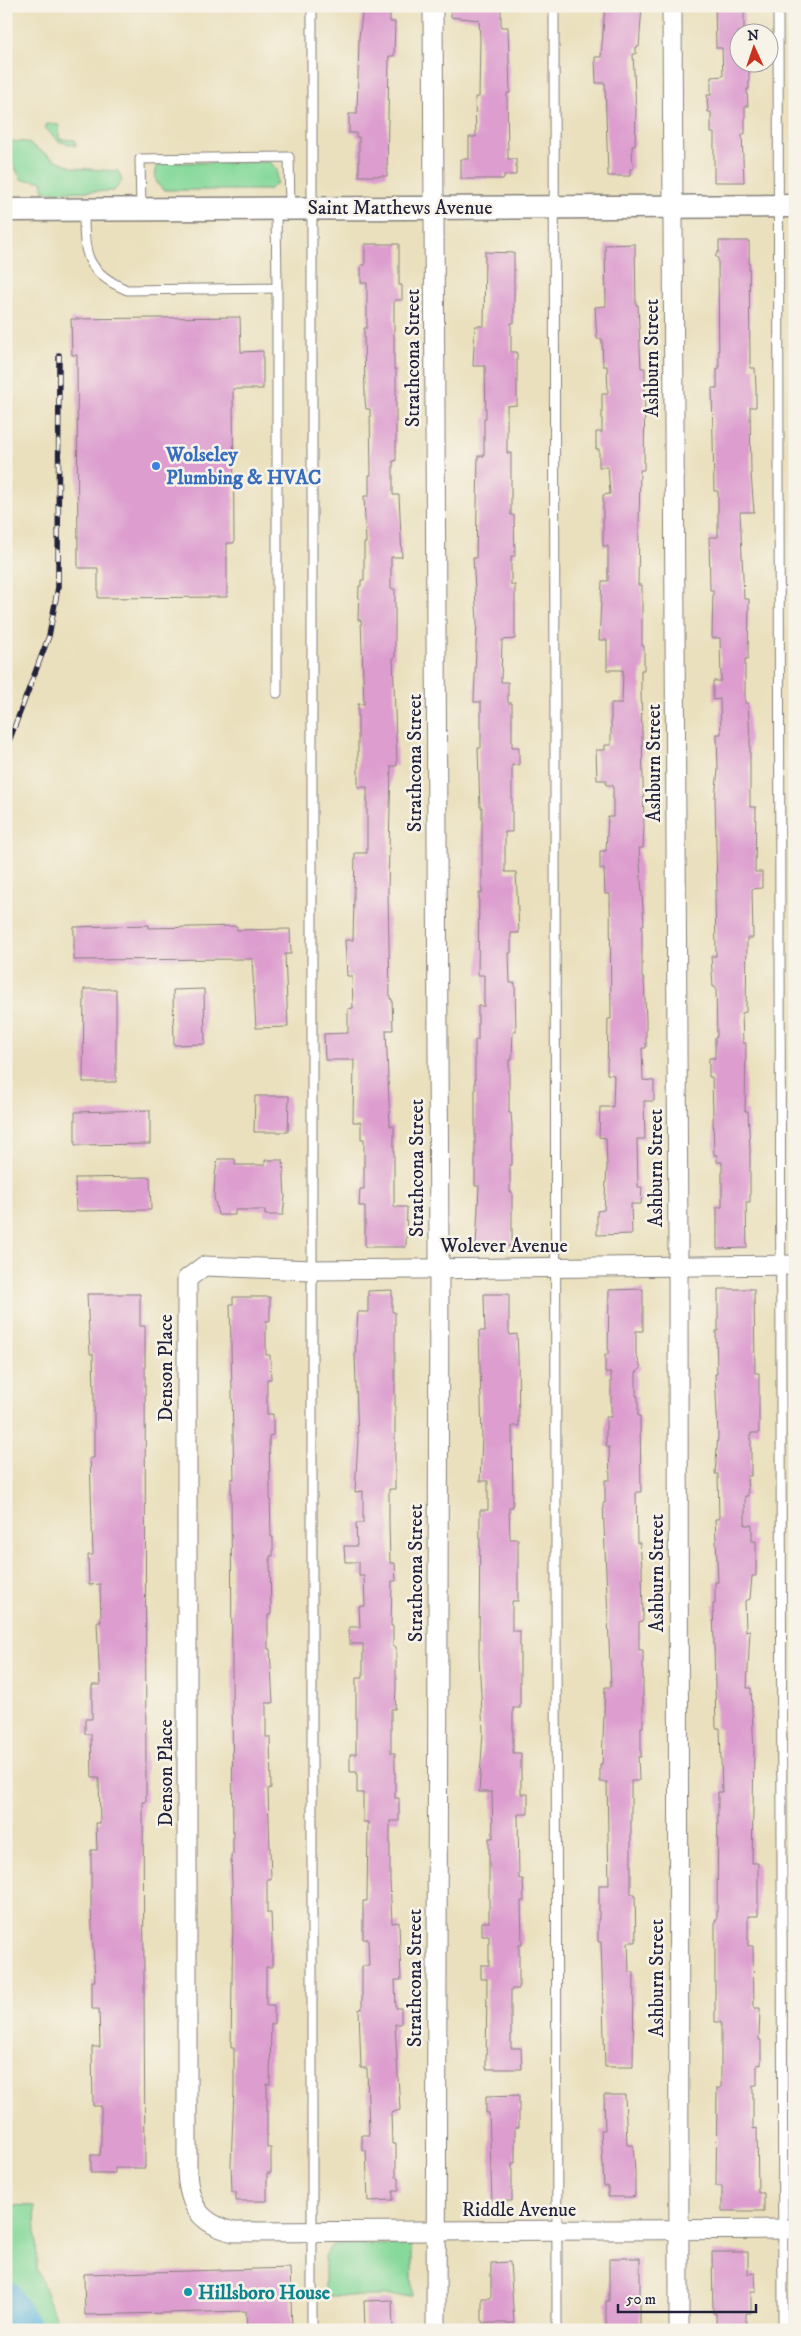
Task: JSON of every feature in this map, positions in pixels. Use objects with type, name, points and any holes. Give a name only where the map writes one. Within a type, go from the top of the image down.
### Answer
[{"type":"street","name":"Strathcona Street","points":[[433,6],[439,1268],[436,2330]]},
{"type":"street","name":"Ashburn Street","points":[[672,6],[678,1266],[679,2330]]},
{"type":"street","name":"Saint Matthews Avenue","points":[[6,210],[787,206]]},
{"type":"street","name":"Wolever Avenue","points":[[187,1280],[204,1266],[312,1270],[788,1265]]},
{"type":"street","name":"Denson Place","points":[[187,1280],[187,2172],[189,2196],[203,2218],[223,2230],[244,2234]]},
{"type":"street","name":"Riddle Avenue","points":[[244,2234],[789,2229]]},
{"type":"lane","points":[[312,6],[312,2330]]},
{"type":"lane","points":[[554,6],[557,2330]]},
{"type":"lane","points":[[778,6],[787,206],[789,2229],[783,2330]]},
{"type":"lane","points":[[141,209],[140,159],[289,157],[277,288],[277,693]]},
{"type":"lane","points":[[84,209],[84,234],[88,260],[105,280],[127,290],[277,288]]},
{"type":"green space","points":[[47,124],[59,125],[59,139],[75,140],[76,146],[58,141],[45,128]]},
{"type":"green space","points":[[6,141],[26,142],[56,160],[75,168],[118,171],[122,181],[114,191],[44,192],[42,181],[22,180],[11,161],[11,145],[6,145]]},
{"type":"green space","points":[[270,162],[277,170],[277,183],[268,190],[165,190],[159,186],[156,177],[157,166],[164,163]]},
{"type":"green space","points":[[6,2205],[35,2206],[37,2269],[60,2330],[6,2330]]},
{"type":"green space","points":[[337,2244],[412,2245],[412,2296],[325,2296],[325,2256],[330,2247]]},
{"type":"green space","points":[[6,2315],[16,2317],[22,2330],[6,2330]]},
{"type":"building","points":[[363,6],[390,6],[390,22],[395,22],[394,56],[389,56],[387,176],[359,176],[359,137],[356,137],[356,133],[349,133],[349,114],[357,114],[359,38]]},
{"type":"building","points":[[451,6],[501,6],[501,27],[508,27],[510,93],[507,93],[508,159],[516,159],[516,175],[504,175],[504,179],[461,179],[461,159],[469,159],[469,137],[476,137],[475,97],[479,97],[479,20],[451,17]]},
{"type":"building","points":[[605,6],[642,6],[639,47],[636,47],[636,54],[633,54],[636,110],[635,146],[632,146],[633,169],[630,169],[630,176],[608,176],[605,83],[596,83],[595,57],[601,57]]},
{"type":"building","points":[[715,6],[744,6],[744,22],[728,22],[728,72],[749,72],[748,106],[745,106],[745,134],[742,134],[744,182],[714,182],[714,133],[711,133],[711,112],[708,112],[707,95],[711,95],[711,77],[723,76],[722,48],[716,48]]},
{"type":"building","points":[[719,241],[749,241],[750,368],[755,368],[756,387],[756,407],[750,407],[751,473],[754,512],[740,512],[744,599],[749,599],[748,659],[745,659],[745,703],[748,703],[750,739],[750,807],[756,807],[755,872],[762,872],[762,888],[752,889],[753,938],[747,938],[746,1012],[742,1013],[743,1043],[746,1043],[745,1111],[748,1111],[750,1150],[750,1202],[746,1202],[747,1248],[717,1249],[717,1207],[722,1207],[722,1162],[717,1162],[717,1155],[714,1155],[712,1077],[709,1077],[709,1058],[715,1058],[715,1037],[717,1037],[716,987],[713,987],[711,956],[716,956],[715,797],[718,770],[717,734],[721,734],[720,699],[713,700],[713,681],[721,681],[720,638],[712,638],[713,590],[710,590],[709,537],[718,537],[718,491],[714,491],[712,388],[717,388],[717,369],[719,369],[718,258],[715,256],[719,251]]},
{"type":"building","points":[[365,244],[399,244],[399,285],[402,285],[402,300],[394,300],[396,461],[393,461],[393,495],[399,495],[402,557],[391,557],[391,589],[395,589],[395,658],[393,658],[397,766],[391,766],[388,891],[390,999],[392,999],[393,1030],[386,1030],[390,1126],[394,1126],[394,1207],[407,1207],[406,1247],[365,1247],[365,1206],[359,1206],[360,1189],[364,1189],[364,1139],[361,1139],[361,1122],[353,1122],[354,1060],[325,1060],[324,1034],[348,1033],[348,1009],[353,1008],[352,976],[347,976],[345,940],[353,940],[355,853],[367,853],[367,787],[358,787],[358,704],[364,704],[361,620],[358,620],[359,586],[361,586],[361,580],[364,580],[364,543],[366,543],[364,496],[369,496],[369,475],[371,475],[370,409],[366,409],[365,400],[364,328],[367,328],[367,283],[361,283],[361,265],[365,265]]},
{"type":"building","points":[[635,244],[636,305],[638,305],[641,368],[645,368],[644,470],[640,470],[638,585],[642,585],[642,646],[644,646],[644,670],[641,670],[641,689],[644,827],[643,848],[639,848],[644,925],[642,925],[642,978],[644,978],[646,1048],[642,1048],[643,1080],[654,1081],[654,1101],[644,1101],[645,1139],[637,1139],[638,1187],[642,1187],[641,1204],[631,1204],[632,1234],[597,1235],[597,1211],[604,1210],[607,1167],[606,1138],[599,1137],[600,1107],[613,1107],[614,1075],[607,1074],[608,1019],[611,1019],[610,894],[605,894],[604,869],[600,869],[600,851],[606,851],[608,817],[613,817],[613,785],[606,785],[606,780],[597,780],[596,750],[605,750],[605,745],[611,745],[611,703],[622,703],[623,670],[607,670],[607,640],[599,640],[602,581],[608,581],[608,546],[603,546],[603,495],[610,494],[608,467],[599,467],[599,449],[596,449],[596,432],[602,432],[602,394],[608,394],[607,366],[603,366],[602,339],[597,339],[595,307],[606,306],[605,245]]},
{"type":"building","points":[[485,252],[514,253],[514,323],[511,323],[511,352],[517,352],[517,405],[507,406],[507,453],[511,453],[511,515],[514,515],[515,556],[511,556],[511,585],[515,585],[515,639],[502,640],[501,682],[508,682],[508,703],[512,703],[512,747],[519,747],[519,765],[512,765],[512,832],[505,832],[505,872],[516,872],[519,933],[511,933],[511,953],[509,953],[510,983],[515,983],[516,1031],[513,1031],[512,1060],[509,1060],[509,1113],[511,1113],[512,1125],[510,1192],[512,1192],[512,1246],[476,1246],[479,1186],[475,1186],[475,1040],[478,1040],[478,1006],[484,1006],[484,975],[478,975],[479,893],[482,893],[482,807],[480,807],[478,748],[481,748],[481,702],[474,702],[477,621],[473,558],[476,558],[478,456],[484,456],[484,418],[486,418],[485,366],[473,366],[475,326],[484,326]]},
{"type":"building","name":"Wolseley Plumbing & HVAC","points":[[240,317],[241,352],[263,351],[263,389],[233,389],[234,543],[227,543],[227,597],[98,598],[98,568],[78,568],[77,355],[72,355],[71,319]]},
{"type":"building","points":[[149,925],[149,928],[237,926],[237,930],[290,929],[291,954],[285,954],[288,1027],[256,1028],[252,959],[74,960],[74,927]]},
{"type":"building","points":[[84,989],[116,989],[116,1082],[83,1082]]},
{"type":"building","points":[[204,989],[205,1044],[174,1045],[173,990]]},
{"type":"building","points":[[255,1096],[289,1096],[288,1132],[254,1132]]},
{"type":"building","points":[[150,1110],[150,1144],[75,1145],[75,1112]]},
{"type":"building","points":[[218,1159],[235,1159],[235,1165],[265,1165],[265,1160],[283,1160],[285,1197],[283,1215],[265,1215],[265,1210],[235,1210],[235,1215],[218,1215],[214,1197]]},
{"type":"building","points":[[150,1177],[151,1210],[76,1211],[75,1178]]},
{"type":"building","points":[[643,1289],[643,1331],[636,1331],[636,1354],[641,1368],[636,1373],[636,1396],[638,1396],[638,1416],[640,1416],[641,1492],[636,1492],[637,1543],[640,1543],[642,1568],[643,1621],[639,1622],[639,1650],[643,1650],[643,1727],[641,1727],[641,1757],[638,1757],[639,1781],[631,1781],[631,1894],[635,1894],[636,1942],[628,1942],[629,1972],[634,1972],[633,2067],[605,2067],[601,1942],[598,1942],[598,1919],[599,1885],[609,1885],[607,1782],[600,1782],[605,1687],[611,1687],[603,1503],[605,1503],[605,1480],[610,1480],[609,1447],[606,1447],[606,1417],[611,1417],[611,1373],[605,1373],[605,1355],[608,1355],[609,1290]]},
{"type":"building","points":[[718,1289],[754,1289],[755,1373],[759,1373],[759,1433],[751,1433],[751,1476],[747,1476],[748,1496],[745,1496],[745,1525],[752,1525],[752,1541],[756,1541],[756,1576],[752,1576],[750,1599],[745,1601],[746,1631],[750,1630],[747,1688],[751,1688],[754,1752],[752,1863],[758,1863],[758,1916],[748,1916],[748,1946],[753,1946],[754,2008],[760,2008],[759,2040],[761,2040],[761,2065],[757,2064],[757,2085],[753,2085],[753,2129],[757,2128],[758,2193],[764,2193],[764,2211],[722,2211],[722,2186],[716,2186],[717,2088],[721,2088],[721,2022],[715,2022],[715,1920],[717,1920],[718,1792],[722,1792],[720,1728],[716,1728],[713,1604],[715,1604],[715,1582],[718,1582],[715,1519],[719,1519],[718,1474],[715,1474],[718,1435],[715,1374],[717,1374],[716,1331],[718,1331]]},
{"type":"building","points":[[392,1290],[392,1312],[395,1312],[395,1489],[389,1489],[389,1523],[390,1563],[395,1563],[396,1581],[392,1581],[391,1626],[393,1626],[393,1647],[396,1647],[396,1688],[395,1709],[391,1709],[391,1753],[395,1753],[395,1798],[399,1798],[399,1821],[390,1821],[390,1881],[392,1923],[399,1922],[401,1980],[395,1980],[396,2008],[401,2008],[401,2024],[395,2024],[400,2110],[391,2113],[392,2144],[396,2144],[396,2177],[399,2177],[399,2191],[393,2191],[393,2200],[368,2201],[366,2150],[362,2150],[362,2135],[369,2135],[367,2068],[361,2068],[359,2009],[362,2009],[362,1966],[369,1966],[368,1939],[363,1939],[363,1901],[367,1901],[368,1822],[363,1822],[363,1793],[357,1793],[357,1772],[350,1772],[350,1754],[356,1754],[356,1678],[363,1678],[363,1644],[349,1644],[349,1627],[360,1627],[359,1606],[365,1606],[364,1576],[359,1576],[359,1562],[345,1562],[344,1546],[357,1546],[356,1523],[363,1523],[363,1491],[355,1492],[358,1440],[355,1356],[358,1312],[368,1312],[368,1291]]},
{"type":"building","points":[[87,1294],[140,1294],[140,1326],[145,1326],[146,1802],[143,1802],[145,2168],[115,2168],[115,2173],[91,2173],[91,2155],[100,2155],[101,2145],[101,2106],[93,2106],[92,2047],[100,2047],[99,2009],[92,2009],[92,1981],[95,1981],[91,1909],[91,1850],[97,1850],[96,1823],[100,1823],[99,1778],[92,1778],[91,1734],[85,1734],[85,1719],[92,1719],[92,1685],[100,1685],[97,1622],[101,1622],[100,1584],[89,1585],[88,1555],[93,1555],[90,1458],[94,1458],[94,1393],[93,1354],[90,1354]]},
{"type":"building","points":[[484,1294],[509,1294],[509,1331],[510,1335],[517,1334],[519,1426],[512,1426],[513,1507],[509,1507],[510,1539],[518,1539],[518,1601],[512,1601],[512,1631],[520,1631],[520,1708],[513,1708],[513,1753],[521,1753],[521,1794],[528,1794],[528,1814],[518,1814],[519,1879],[523,1879],[524,1901],[521,1901],[522,1945],[519,1945],[519,1989],[511,1989],[511,2048],[521,2048],[522,2069],[486,2069],[487,1979],[481,1979],[481,1965],[489,1965],[489,1936],[482,1936],[482,1922],[489,1922],[489,1838],[493,1838],[492,1792],[479,1792],[483,1733],[479,1657],[480,1510],[488,1510],[488,1481],[480,1481],[482,1438],[479,1331],[485,1331]]},
{"type":"building","points":[[233,1297],[270,1297],[270,1321],[266,1321],[266,1355],[270,1355],[271,1379],[267,1379],[267,1414],[273,1414],[273,1435],[269,1436],[273,1556],[270,1556],[271,1615],[268,1615],[268,1649],[270,1649],[273,1703],[266,1703],[266,1737],[270,1737],[271,1788],[268,1789],[271,1879],[267,1879],[267,1913],[271,1913],[272,1967],[266,1967],[266,2005],[274,2005],[274,2024],[271,2024],[270,2084],[267,2084],[267,2148],[271,2148],[271,2173],[267,2173],[267,2201],[236,2201],[236,2192],[232,2192],[234,2048],[231,2048],[233,1913],[231,1854],[233,1854],[231,1479],[234,1479],[230,1304],[233,1304]]},
{"type":"building","points":[[519,2095],[519,2127],[515,2128],[515,2163],[512,2163],[512,2201],[492,2201],[489,2113],[486,2113],[486,2096]]},
{"type":"building","points":[[604,2095],[625,2095],[627,2145],[633,2145],[635,2171],[635,2196],[632,2197],[608,2197],[608,2186],[604,2186],[601,2130],[605,2130]]},
{"type":"building","points":[[712,2252],[748,2252],[748,2274],[755,2273],[756,2291],[751,2291],[751,2313],[746,2313],[746,2330],[716,2330],[716,2313],[713,2313]]},
{"type":"building","points":[[609,2258],[640,2258],[640,2325],[606,2325],[606,2301],[609,2301]]},
{"type":"building","points":[[510,2262],[514,2323],[482,2323],[482,2298],[491,2298],[491,2263]]},
{"type":"building","name":"Hillsboro House","points":[[290,2268],[292,2330],[247,2330],[246,2311],[85,2315],[84,2274]]},
{"type":"building","points":[[392,2300],[393,2330],[365,2330],[364,2301]]},
{"type":"waterway","points":[[6,2296],[26,2330]]},
{"type":"railway","points":[[6,749],[49,636],[58,587],[59,355]]},
{"type":"place","name":"Wolseley Plumbing & HVAC","points":[[156,466]]},
{"type":"place","name":"Hillsboro House","points":[[188,2292]]}]
